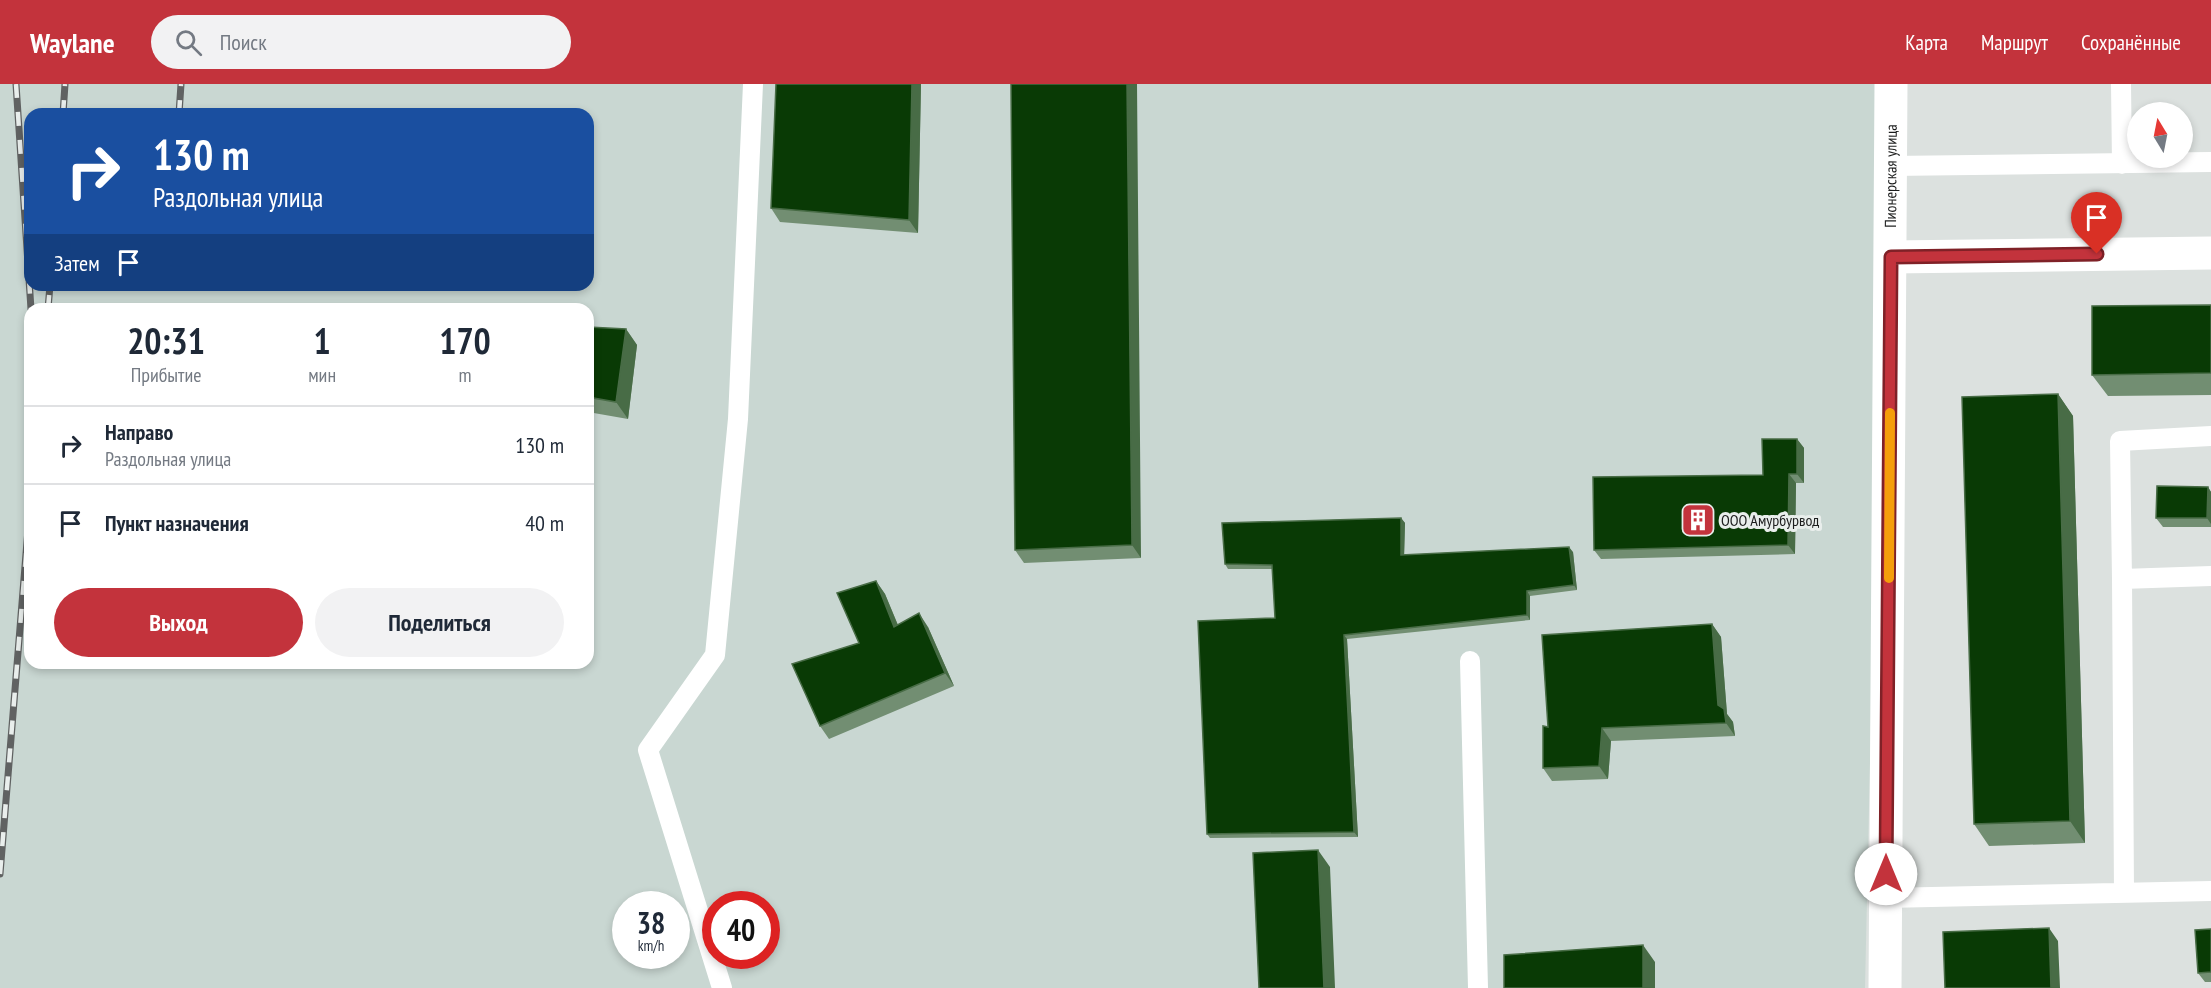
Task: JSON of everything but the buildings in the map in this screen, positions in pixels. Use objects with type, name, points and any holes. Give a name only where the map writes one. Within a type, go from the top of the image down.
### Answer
[{"type":"street","name":"Пионерская улица","points":[[1885,988],[1891,84]]},
{"type":"street","points":[[1891,257],[2211,253]]},
{"type":"lane","points":[[722,988],[648,750],[715,655],[738,418],[753,84]]},
{"type":"lane","points":[[2121,84],[2122,164]]},
{"type":"lane","points":[[1891,166],[2211,162]]},
{"type":"lane","points":[[2124,893],[2120,441],[2211,436]]},
{"type":"lane","points":[[2122,579],[2211,576]]},
{"type":"lane","points":[[1470,661],[1478,988]]},
{"type":"lane","points":[[1886,898],[2211,891]]},
{"type":"shaded area","points":[[0,84],[1885,84],[1865,988],[0,988]]},
{"type":"railway","points":[[16,84],[24,204]]},
{"type":"railway","points":[[63,108],[65,84]]},
{"type":"railway","points":[[179,108],[181,84]]},
{"type":"railway","points":[[30,291],[31,303]]},
{"type":"railway","points":[[48,303],[50,291]]},
{"type":"railway","points":[[0,874],[24,579]]},
{"type":"slow traffic","points":[[1889,578],[1890,413]]},
{"type":"place","name":"ООО Амурбурвод","points":[[1698,520]]},
{"type":"route","points":[[1886,874],[1891,257],[2097,254]]}]
